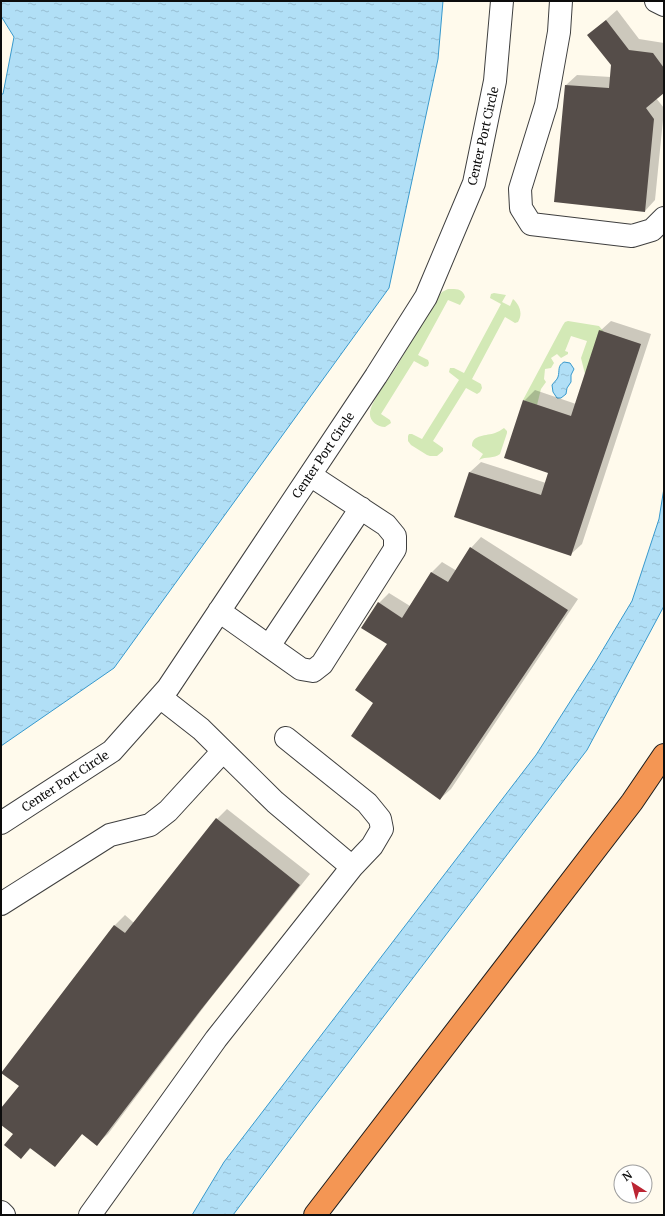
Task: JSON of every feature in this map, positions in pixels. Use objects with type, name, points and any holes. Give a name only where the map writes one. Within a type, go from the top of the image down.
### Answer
[{"type":"highway","points":[[315,1215],[628,807],[664,755]]},
{"type":"street","name":"Center Port Circle","points":[[1,824],[112,751],[168,688],[376,376],[426,297],[474,183],[495,81],[502,1]]},
{"type":"street","points":[[561,1],[559,32],[546,105],[520,189],[521,208],[531,224],[632,236],[652,230],[664,218]]},
{"type":"street","points":[[656,1],[664,5]]},
{"type":"street","points":[[219,611],[301,670],[313,671],[322,664],[395,549],[395,536],[386,525],[310,475]]},
{"type":"street","points":[[269,646],[361,508]]},
{"type":"street","points":[[160,697],[201,729],[275,802],[352,867]]},
{"type":"street","points":[[90,1215],[216,1039],[352,867],[372,846],[382,829],[380,819],[367,803],[286,738]]},
{"type":"street","points":[[1,904],[110,835],[150,826],[168,811],[223,751]]},
{"type":"street","points":[[1,1212],[4,1215]]},
{"type":"green space","points":[[448,289],[456,289],[461,291],[465,297],[460,305],[448,300],[418,355],[428,360],[428,366],[425,367],[414,361],[381,414],[390,420],[391,423],[385,427],[376,425],[372,421],[370,415],[371,407],[374,401],[397,366],[436,299],[442,292]]},
{"type":"green space","points":[[491,294],[506,295],[502,302],[510,306],[513,299],[515,301],[520,310],[520,319],[515,323],[505,317],[472,379],[481,384],[482,388],[480,392],[477,394],[466,388],[433,441],[443,448],[443,451],[437,456],[427,455],[411,445],[408,441],[408,436],[409,434],[412,434],[422,439],[459,380],[449,372],[450,368],[454,368],[464,373],[501,304],[490,298]]},
{"type":"green space","points":[[568,321],[599,326],[604,332],[585,374],[581,358],[587,341],[571,336],[565,351],[568,352],[568,354],[561,358],[557,354],[551,358],[554,363],[551,368],[545,369],[544,379],[546,382],[541,389],[537,405],[523,400],[563,325]]},
{"type":"green space","points":[[504,428],[507,433],[500,454],[479,460],[483,454],[472,446],[474,439],[480,436],[496,433]]},
{"type":"water","points":[[1,1],[443,1],[438,59],[389,288],[114,668],[1,746],[1,94],[3,94],[14,37],[1,16]]},
{"type":"water","points":[[564,362],[570,363],[574,369],[566,394],[561,398],[557,398],[553,392],[552,385],[558,377],[560,365]]},
{"type":"water","points":[[664,488],[664,606],[587,750],[233,1215],[192,1215],[224,1162],[536,755],[632,601],[659,519]]},
{"type":"building","points":[[606,20],[629,50],[653,53],[664,68],[664,93],[646,108],[654,119],[645,212],[554,202],[565,85],[609,88],[611,65],[587,35]]},
{"type":"building","points":[[599,330],[641,344],[571,556],[454,517],[469,472],[541,495],[548,473],[504,458],[523,400],[571,416]]},
{"type":"building","points":[[470,547],[568,610],[440,800],[351,736],[373,703],[355,690],[387,644],[361,628],[378,602],[402,618],[431,572],[448,582]]},
{"type":"building","points":[[216,818],[300,885],[200,1011],[97,1146],[82,1134],[55,1167],[30,1148],[21,1159],[4,1145],[13,1134],[1,1125],[1,1108],[19,1086],[1,1073],[114,925],[125,933]]}]
